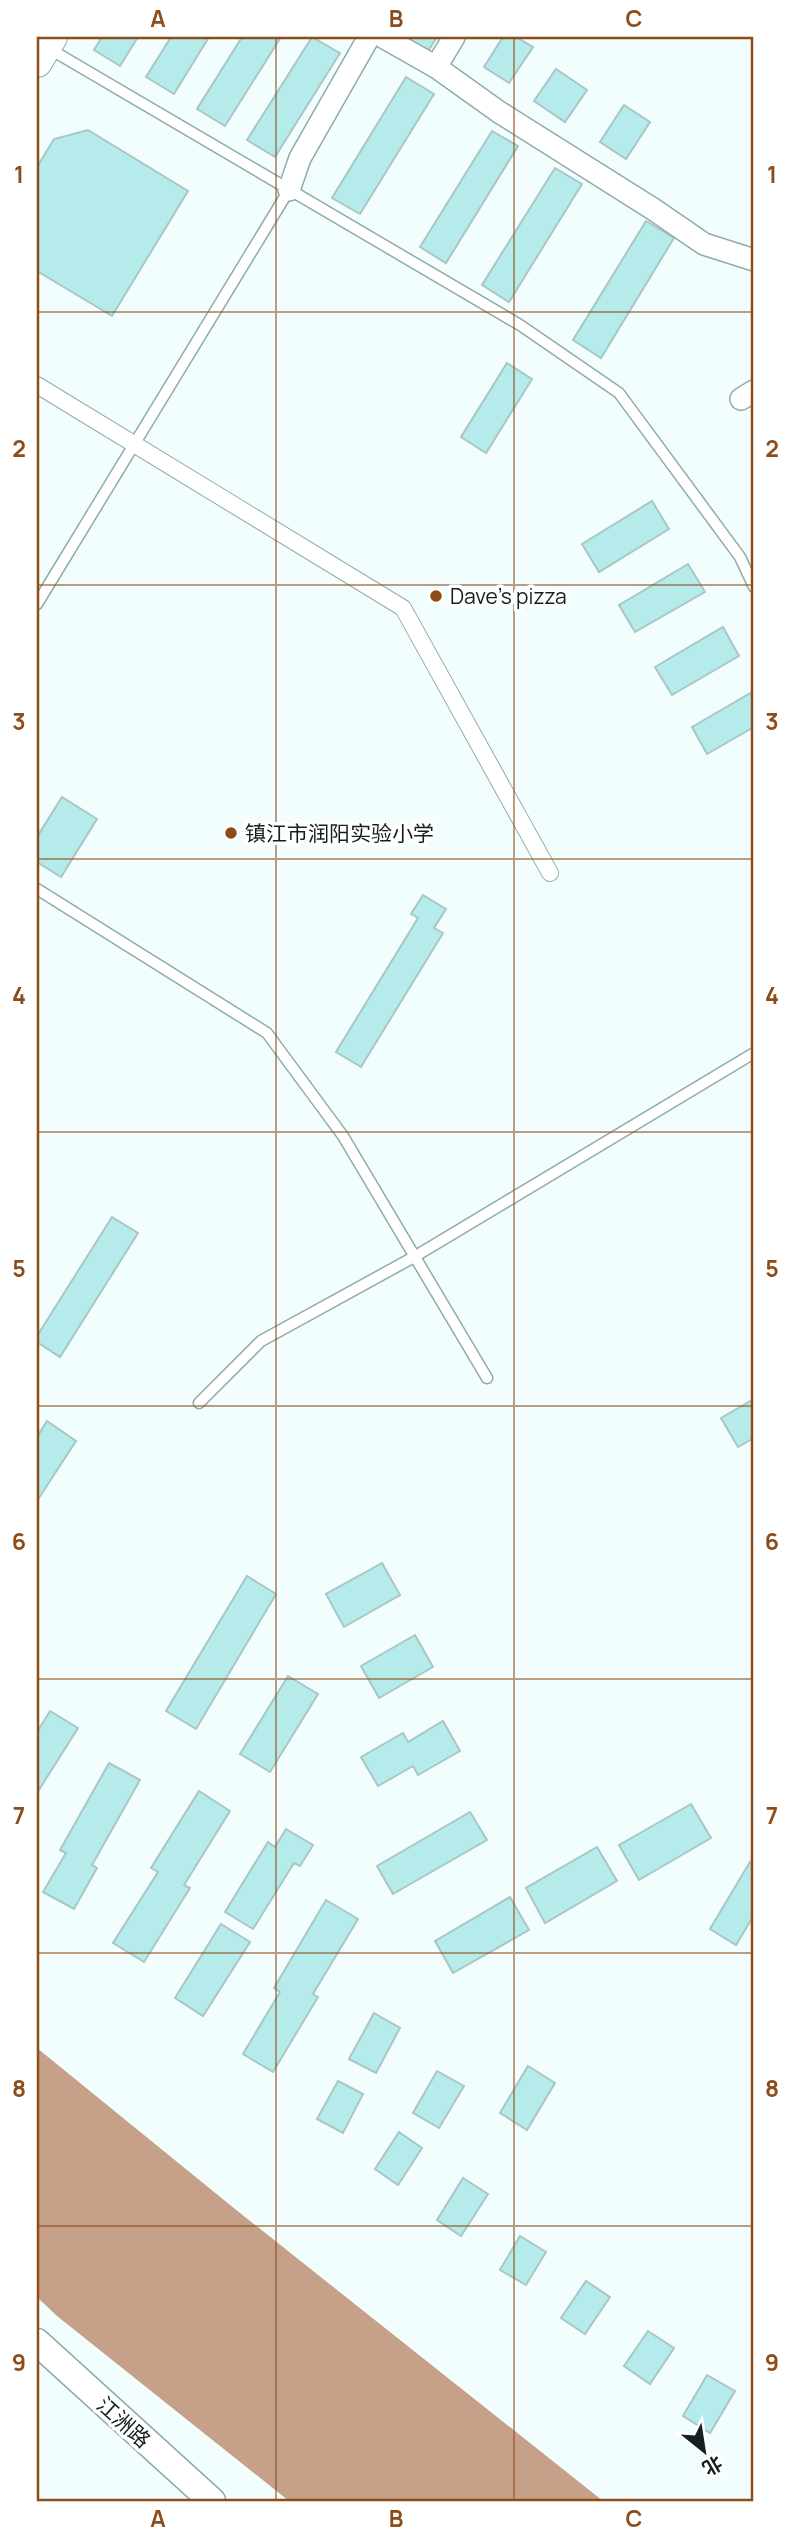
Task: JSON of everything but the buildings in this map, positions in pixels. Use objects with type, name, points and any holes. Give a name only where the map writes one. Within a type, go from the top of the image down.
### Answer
[{"type":"street","points":[[289,190],[300,158],[369,37]]},
{"type":"street","points":[[383,37],[436,67],[499,112],[704,244],[754,260]]},
{"type":"street","points":[[436,67],[454,37]]},
{"type":"street","points":[[37,385],[403,608],[550,873]]},
{"type":"street","name":"江洲路","points":[[37,2342],[212,2501]]},
{"type":"lane","points":[[45,49],[520,325],[619,393],[740,558],[754,587]]},
{"type":"lane","points":[[37,604],[289,190]]},
{"type":"lane","points":[[37,889],[267,1033],[343,1136],[487,1378]]},
{"type":"lane","points":[[199,1404],[261,1340],[414,1257],[754,1053]]},
{"type":"shaded area","points":[[37,2048],[603,2501],[289,2501],[57,2316],[37,2297]]},
{"type":"place","name":"Dave's pizza","points":[[436,596]]},
{"type":"place","name":"镇江市润阳实验小学","points":[[231,833]]}]
